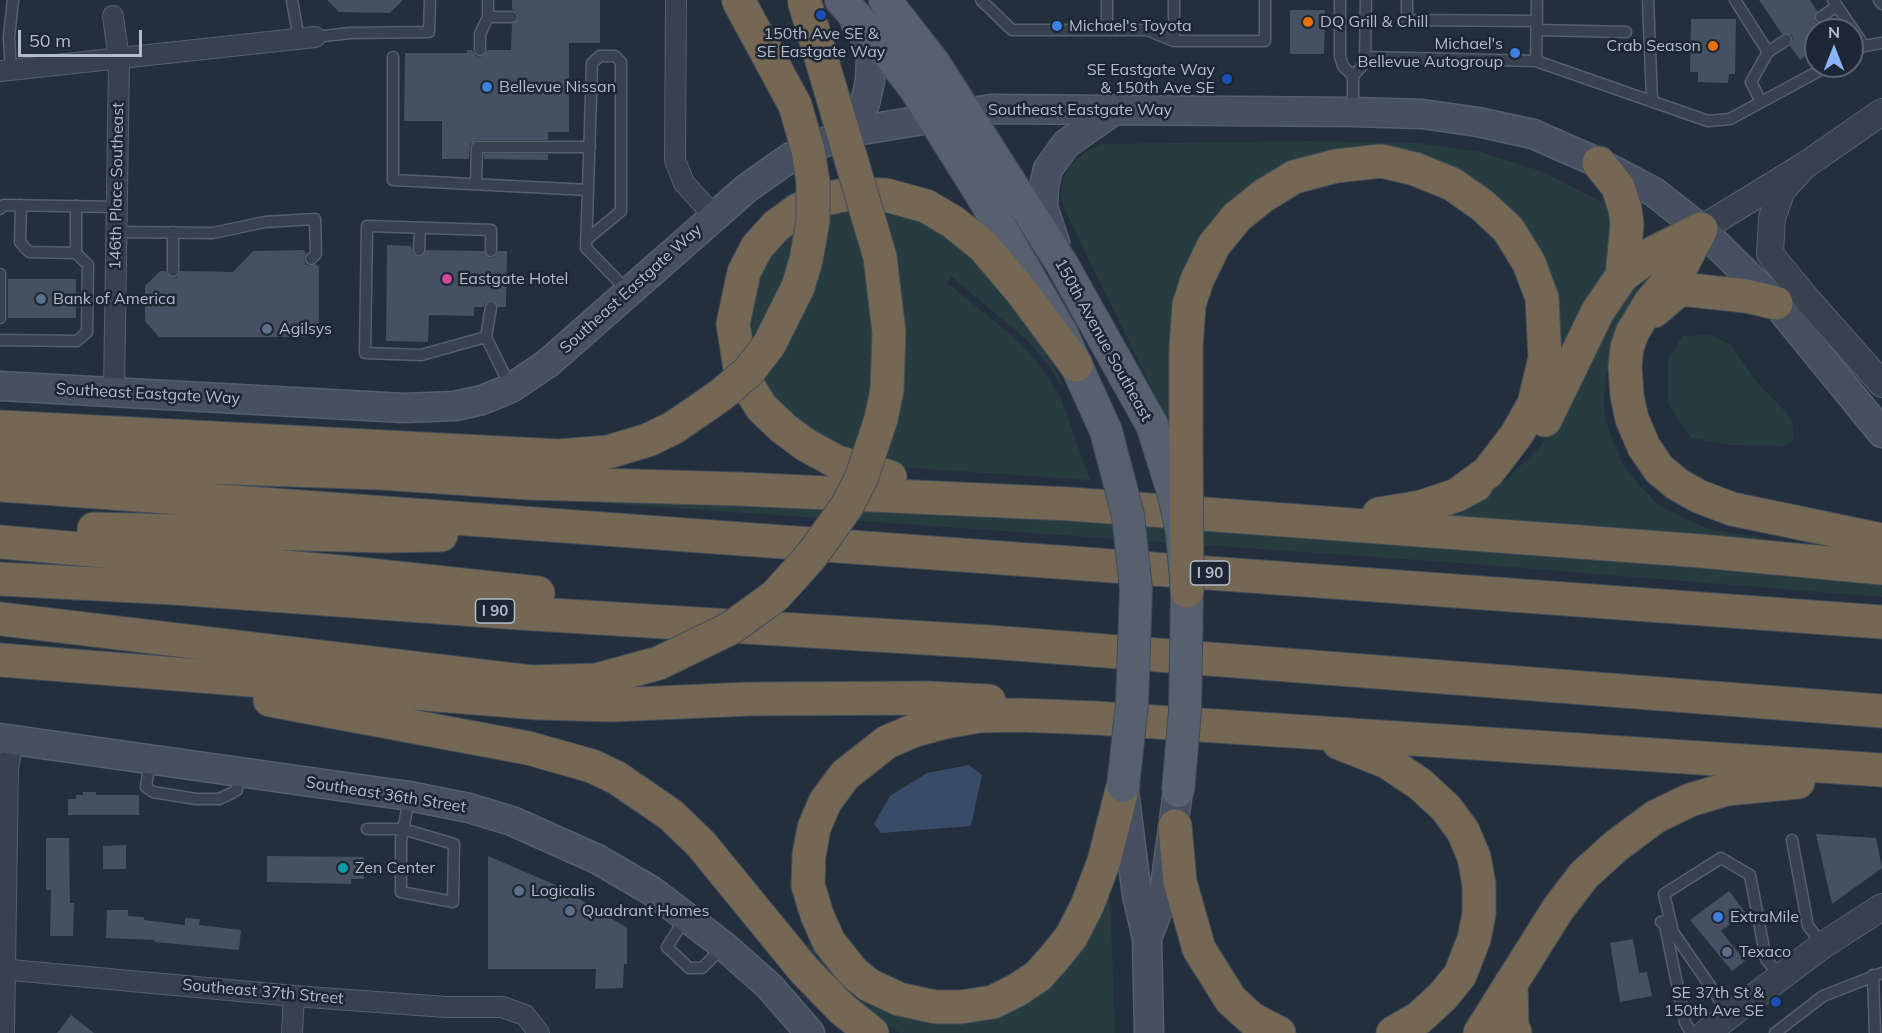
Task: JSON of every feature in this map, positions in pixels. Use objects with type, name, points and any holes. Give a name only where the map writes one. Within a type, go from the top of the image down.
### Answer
[{"type":"highway","points":[[0,427],[560,456],[618,449],[673,429],[721,395],[748,372],[769,345],[798,287],[806,260],[813,221],[813,182],[810,161],[795,105],[738,0]]},
{"type":"highway","points":[[0,619],[531,682],[597,680],[659,663],[731,628],[775,596],[796,573],[847,506],[861,479],[881,419],[887,390],[889,332],[880,257],[804,0]]},
{"type":"highway","points":[[1187,591],[1186,347],[1189,305],[1197,280],[1214,245],[1237,217],[1263,196],[1294,177],[1336,166],[1381,161],[1415,169],[1452,184],[1482,205],[1508,230],[1529,262],[1542,298],[1545,358],[1534,404],[1517,434],[1488,472],[1456,495]]},
{"type":"highway","points":[[1599,163],[1618,188],[1628,224],[1622,276]]},
{"type":"highway","points":[[903,480],[837,462],[806,445],[783,429],[762,408],[741,375],[733,324],[744,272],[757,247],[776,226],[798,210],[821,200],[848,194],[886,195],[935,211],[983,246],[1022,292],[1076,365]]},
{"type":"highway","points":[[1273,518],[1366,515],[1421,507],[1456,495],[1510,464],[1530,444],[1549,413],[1598,311],[1622,276],[1653,254],[1701,230]]},
{"type":"highway","points":[[1701,230],[1682,265],[1650,303],[1632,333],[1625,366],[1632,419],[1644,447],[1659,469],[1677,484],[1698,496],[1732,509],[1882,540]]},
{"type":"highway","points":[[1632,333],[1680,288],[1746,296],[1776,303]]},
{"type":"highway","points":[[0,460],[381,473],[587,474],[754,469],[903,480],[1070,504]]},
{"type":"highway","points":[[381,473],[528,483],[739,489],[1070,504],[1701,551],[1882,568]]},
{"type":"highway","name":"I 90","points":[[0,485],[1882,622]]},
{"type":"highway","points":[[0,525],[385,536],[461,534],[538,524]]},
{"type":"highway","points":[[0,542],[341,572],[990,642]]},
{"type":"highway","name":"I 90","points":[[0,579],[174,588],[519,613],[990,642],[1882,711]]},
{"type":"highway","points":[[0,660],[538,703],[612,705],[749,699],[928,698],[991,702],[1095,718]]},
{"type":"highway","points":[[97,668],[507,743],[556,754],[609,774],[671,815],[701,844],[804,970],[843,1009],[872,1033]]},
{"type":"highway","points":[[1123,786],[1104,861],[1082,916],[1055,957],[1038,976],[1017,990],[993,1002],[961,1007],[935,1007],[898,999],[869,985],[853,972],[829,942],[817,915],[808,885],[809,855],[814,828],[825,802],[845,775],[887,742],[915,730],[980,716],[1095,718],[1882,770]]},
{"type":"highway","points":[[1281,731],[1332,741],[1359,750],[1386,762],[1412,778],[1446,808],[1462,831],[1474,857],[1479,884],[1479,914],[1474,939],[1460,975],[1443,996],[1419,1018],[1393,1033]]},
{"type":"highway","points":[[1480,1033],[1558,909],[1584,876],[1616,846],[1655,817],[1690,800],[1727,789],[1776,782],[1882,784]]},
{"type":"highway","points":[[1175,826],[1180,882],[1199,950],[1231,1000],[1252,1019],[1279,1033]]},
{"type":"highway","points":[[1511,983],[1512,1026],[1515,1033]]},
{"type":"main road","name":"150th Avenue Southeast","points":[[885,0],[934,63],[1062,264],[1152,425],[1174,495],[1182,533],[1187,591],[1185,711],[1175,826],[1164,894],[1147,938]]},
{"type":"main road","name":"150th Avenue Southeast","points":[[842,1],[879,42],[914,87],[1020,259],[1076,365],[1106,431],[1128,515],[1136,590],[1132,704],[1123,786],[1137,895],[1147,938],[1149,1033]]},
{"type":"main road","points":[[830,140],[854,120],[865,103],[872,71],[864,35],[842,1]]},
{"type":"main road","name":"Southeast Eastgate Way","points":[[0,386],[404,408],[455,406],[482,400],[511,388],[548,363],[630,293],[713,215],[791,157],[830,140],[862,130],[991,109],[1353,112],[1422,114],[1478,122],[1533,134],[1599,163],[1654,192],[1701,230],[1776,303],[1882,433]]},
{"type":"main road","points":[[1062,264],[1043,207],[1048,169],[1066,144],[1116,109]]},
{"type":"main road","name":"Southeast 36th Street","points":[[7,739],[409,796],[469,808],[547,836],[597,859],[652,891],[687,916],[770,987],[810,1033]]},
{"type":"main road","points":[[1148,992],[1164,1033]]},
{"type":"street","points":[[676,0],[675,160],[684,183],[713,215]]},
{"type":"street","name":"146th Place Southeast","points":[[113,16],[119,60],[114,392]]},
{"type":"street","points":[[5,72],[307,38]]},
{"type":"street","points":[[1701,230],[1804,166],[1882,112]]},
{"type":"street","points":[[1804,166],[1782,190],[1772,218],[1770,254],[1882,384]]},
{"type":"street","points":[[4,1033],[2,969],[7,739]]},
{"type":"street","points":[[1706,1033],[1832,939],[1882,906]]},
{"type":"street","points":[[1832,939],[1882,923]]},
{"type":"street","name":"Southeast 37th Street","points":[[2,969],[294,996],[446,1007],[502,1007],[525,1015],[539,1033]]},
{"type":"street","points":[[292,1033],[294,996]]},
{"type":"lane","points":[[5,72],[13,0]]},
{"type":"lane","points":[[292,0],[307,38],[350,33],[429,32],[430,0]]},
{"type":"lane","points":[[480,50],[480,34],[488,17],[488,0]]},
{"type":"lane","points":[[981,0],[1012,30],[1147,30],[1174,41],[1265,41],[1265,0]]},
{"type":"lane","points":[[1107,0],[1107,30]]},
{"type":"lane","points":[[1174,0],[1174,41]]},
{"type":"lane","points":[[1340,0],[1340,56],[1343,66],[1353,76]]},
{"type":"lane","points":[[1353,112],[1353,76],[1362,66],[1365,57],[1366,0]]},
{"type":"lane","points":[[1407,0],[1407,20],[1626,32]]},
{"type":"lane","points":[[1536,61],[1538,0]]},
{"type":"lane","points":[[1648,0],[1652,100]]},
{"type":"lane","points":[[1735,0],[1768,52]]},
{"type":"lane","points":[[1879,0],[1882,4]]},
{"type":"lane","points":[[1821,16],[1835,3],[1845,18]]},
{"type":"lane","points":[[488,17],[512,17]]},
{"type":"lane","points":[[1761,102],[1751,82],[1768,52],[1786,40]]},
{"type":"lane","points":[[1864,46],[1882,43]]},
{"type":"lane","points":[[586,240],[621,211],[621,62],[615,56],[600,56],[592,63],[590,147],[586,240],[586,249],[630,293]]},
{"type":"lane","points":[[393,57],[393,180],[588,190]]},
{"type":"lane","points":[[1365,57],[1536,61],[1708,121],[1730,119],[1806,78]]},
{"type":"lane","points":[[476,184],[477,147],[590,147]]},
{"type":"lane","points":[[0,208],[4,205],[117,207]]},
{"type":"lane","points":[[0,340],[77,341],[87,332],[88,265],[76,253],[29,252],[20,242],[21,205]]},
{"type":"lane","points":[[76,206],[76,253]]},
{"type":"lane","points":[[117,232],[213,233],[265,222],[315,219],[316,254],[311,259]]},
{"type":"lane","points":[[486,337],[421,355],[365,353],[368,226],[491,230],[491,251]]},
{"type":"lane","points":[[419,250],[420,228]]},
{"type":"lane","points":[[173,232],[173,271]]},
{"type":"lane","points":[[0,274],[0,318]]},
{"type":"lane","points":[[490,307],[486,337],[511,388]]},
{"type":"lane","points":[[367,829],[403,829],[454,844],[453,902],[401,892],[403,829],[409,796]]},
{"type":"lane","points":[[1792,840],[1808,926],[1832,939]]},
{"type":"lane","points":[[1730,1016],[1673,932],[1665,894],[1721,858],[1750,875],[1767,959],[1781,978]]},
{"type":"lane","points":[[687,916],[667,947],[688,968],[702,968],[724,946]]},
{"type":"lane","points":[[1661,922],[1664,921],[1685,1022],[1691,1033]]},
{"type":"lane","points":[[1774,1033],[1823,996],[1878,974],[1875,1033]]},
{"type":"green space","points":[[1305,141],[1418,143],[1481,152],[1541,171],[1604,203],[1612,215],[1613,258],[1593,290],[1561,361],[1536,252],[1378,151],[1217,221],[1173,425],[1166,417],[1064,209],[1061,196],[1063,179],[1069,166],[1086,151],[1103,144]]},
{"type":"green space","points":[[896,204],[957,238],[1023,316],[1062,382],[1063,389],[1049,366],[1028,341],[951,276],[947,283],[1014,337],[1039,364],[1060,396],[1090,480],[896,467],[860,458],[787,415],[763,385],[749,350],[748,315],[754,288],[774,252],[801,226],[831,214]]},
{"type":"green space","points":[[1634,285],[1643,290],[1611,345],[1604,394],[1605,420],[1624,467],[1651,498],[1665,509],[1709,529],[1763,538],[1762,543],[1450,517],[1498,487],[1538,449],[1553,428],[1601,333]]},
{"type":"green space","points":[[1711,335],[1731,345],[1755,380],[1792,419],[1794,440],[1784,446],[1731,445],[1691,438],[1668,404],[1668,361],[1682,336]]},
{"type":"green space","points":[[546,499],[925,508],[1882,580],[1882,597],[1460,563]]},
{"type":"green space","points":[[1110,897],[1115,1033],[900,1033],[848,995],[805,946],[817,939],[965,1021]]},
{"type":"water","points":[[969,765],[982,775],[971,826],[881,833],[874,824],[890,796],[927,773]]},
{"type":"building","points":[[327,0],[403,0],[390,13],[339,12]]},
{"type":"building","name":"Bellevue Nissan","points":[[512,0],[600,0],[600,43],[569,43],[569,132],[548,132],[548,140],[476,140],[470,144],[469,159],[442,159],[442,121],[404,121],[405,53],[467,53],[467,50],[472,50],[476,56],[481,57],[488,50],[511,50],[512,24],[519,18],[518,13],[512,9]]},
{"type":"building","points":[[1759,0],[1810,0],[1817,11],[1816,18],[1804,18],[1804,57],[1800,60],[1790,46],[1793,40],[1792,35],[1782,34]]},
{"type":"building","name":"DQ Grill & Chill","points":[[1290,10],[1325,10],[1324,54],[1290,54]]},
{"type":"building","name":"Crab Season","points":[[1691,19],[1736,19],[1735,74],[1729,74],[1728,83],[1698,82],[1698,72],[1690,72]]},
{"type":"building","points":[[484,154],[548,154],[548,160],[484,159]]},
{"type":"building","name":"Eastgate Hotel","points":[[387,245],[411,246],[413,254],[419,257],[426,250],[484,251],[490,258],[495,257],[498,251],[507,251],[506,307],[498,307],[492,300],[486,302],[483,307],[474,307],[474,316],[429,315],[428,342],[386,341]]},
{"type":"building","points":[[304,250],[305,264],[310,266],[316,264],[319,267],[319,323],[305,337],[159,337],[145,321],[145,286],[160,271],[165,271],[172,278],[177,277],[180,271],[233,272],[253,251]]},
{"type":"building","name":"Bank of America","points":[[8,279],[76,279],[76,318],[8,318]]},
{"type":"building","points":[[83,792],[96,792],[96,795],[139,795],[139,815],[68,815],[68,799],[76,799],[76,795],[83,795]]},
{"type":"building","points":[[1816,834],[1876,838],[1882,868],[1832,904]]},
{"type":"building","points":[[46,838],[69,838],[70,903],[74,903],[73,936],[50,936],[51,890],[46,890]]},
{"type":"building","points":[[126,845],[126,869],[103,869],[103,846]]},
{"type":"building","points":[[267,856],[364,857],[364,879],[351,879],[351,884],[267,882]]},
{"type":"building","points":[[488,856],[558,886],[627,928],[627,964],[624,964],[623,988],[595,989],[596,969],[488,969]]},
{"type":"building","name":"ExtraMile","points":[[1729,891],[1746,913],[1721,931],[1745,961],[1732,971],[1690,920]]},
{"type":"building","points":[[107,910],[128,910],[128,916],[185,925],[185,918],[200,919],[199,925],[241,930],[239,950],[155,942],[155,940],[106,938]]},
{"type":"building","points":[[1633,939],[1639,973],[1647,972],[1652,996],[1620,1002],[1610,943]]},
{"type":"building","points":[[71,1015],[94,1033],[57,1033]]},
{"type":"place","name":"150th Ave SE & SE Eastgate Way","points":[[821,15]]},
{"type":"place","name":"DQ Grill & Chill","points":[[1308,22]]},
{"type":"place","name":"Michael's Toyota","points":[[1057,26]]},
{"type":"place","name":"Crab Season","points":[[1713,46]]},
{"type":"place","name":"Michael's Bellevue Autogroup","points":[[1515,53]]},
{"type":"place","name":"SE Eastgate Way & 150th Ave SE","points":[[1227,79]]},
{"type":"place","name":"Bellevue Nissan","points":[[487,87]]},
{"type":"place","name":"Eastgate Hotel","points":[[447,279]]},
{"type":"place","name":"Bank of America","points":[[41,299]]},
{"type":"place","name":"Agilsys","points":[[267,329]]},
{"type":"place","name":"Zen Center","points":[[343,868]]},
{"type":"place","name":"Logicalis","points":[[519,891]]},
{"type":"place","name":"Quadrant Homes","points":[[570,911]]},
{"type":"place","name":"ExtraMile","points":[[1718,917]]},
{"type":"place","name":"Texaco","points":[[1727,952]]},
{"type":"place","name":"SE 37th St & 150th Ave SE","points":[[1776,1002]]}]
